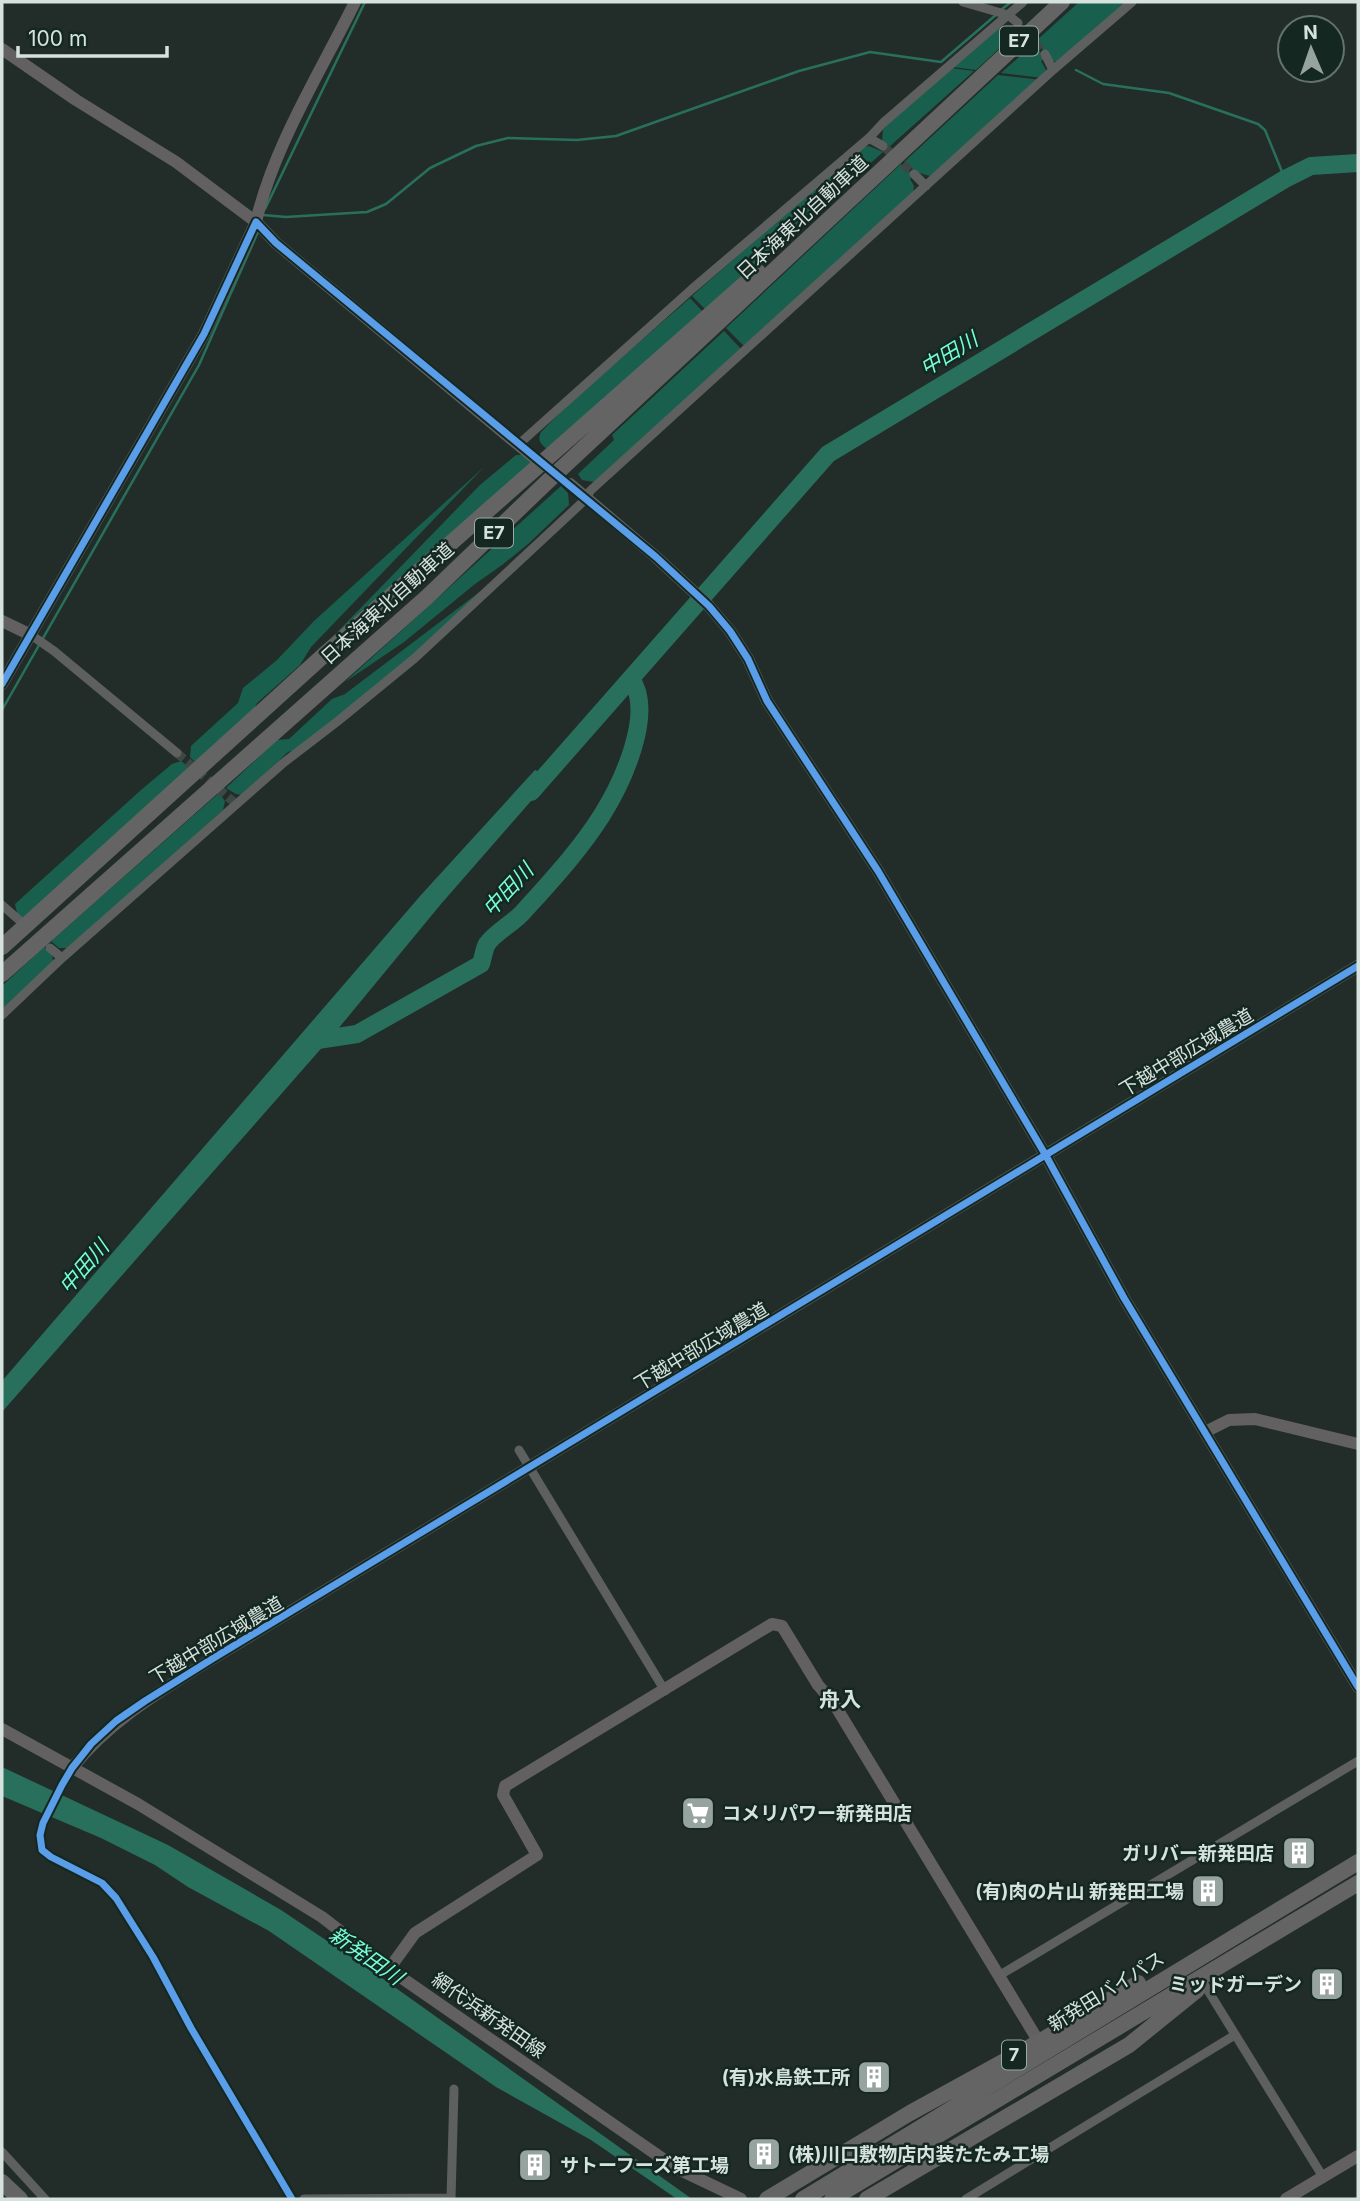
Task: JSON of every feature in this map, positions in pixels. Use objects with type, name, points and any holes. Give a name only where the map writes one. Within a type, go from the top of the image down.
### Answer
[{"type":"highway","name":"日本海東北自動車道","points":[[2,974],[427,597],[1062,2]]},
{"type":"highway","name":"日本海東北自動車道","points":[[2,947],[324,655],[913,134],[976,82]]},
{"type":"highway","name":"新発田バイパス","points":[[832,2199],[1265,1918],[1358,1862]]},
{"type":"highway","name":"新発田バイパス","points":[[803,2199],[941,2126],[1358,1883]]},
{"type":"highway","name":"7","points":[[767,2199],[910,2113],[1039,2042],[1187,1955],[1265,1918]]},
{"type":"highway","name":"7","points":[[867,2199],[1129,2045],[1245,1951]]},
{"type":"highway","points":[[2,2182],[20,2199]]},
{"type":"street","points":[[2,684],[204,334],[256,222],[262,196],[274,165],[355,2]]},
{"type":"street","points":[[963,2],[1008,15],[1018,23]]},
{"type":"street","points":[[519,444],[692,289],[1023,2]]},
{"type":"street","points":[[2,1015],[62,958],[282,764],[415,658],[674,413],[1132,2]]},
{"type":"street","points":[[2,49],[76,100],[176,162],[256,222],[276,243],[533,457]]},
{"type":"street","points":[[1045,54],[1054,70]]},
{"type":"street","points":[[869,138],[883,146]]},
{"type":"street","points":[[915,173],[926,186]]},
{"type":"street","points":[[570,484],[709,606],[730,631],[767,701],[878,871],[1045,1154],[1124,1298],[1358,1687]]},
{"type":"street","points":[[2,621],[31,635],[54,652],[177,753]]},
{"type":"street","points":[[2,905],[19,920]]},
{"type":"street","points":[[50,948],[62,958]]},
{"type":"street","name":"下越中部広域農道","points":[[72,1768],[91,1744],[116,1721],[145,1701],[1358,966]]},
{"type":"street","points":[[1205,1432],[1229,1420],[1255,1419],[1358,1444]]},
{"type":"street","points":[[519,1450],[665,1691]]},
{"type":"street","points":[[389,1969],[415,1933],[537,1855],[503,1795],[505,1786],[772,1624],[782,1626],[818,1685],[834,1702],[1039,2042]]},
{"type":"street","name":"網代浜新発田線","points":[[2,1729],[138,1804],[322,1917],[389,1969],[676,2168],[741,2199]]},
{"type":"street","points":[[1000,1975],[1358,1761]]},
{"type":"street","points":[[72,1768],[43,1823],[40,1835],[42,1850],[102,1883],[116,1898],[153,1957],[191,2028],[292,2199]]},
{"type":"street","points":[[1204,1984],[1323,2177]]},
{"type":"street","points":[[968,2199],[1235,2035]]},
{"type":"street","points":[[304,2199],[452,2199],[454,2089]]},
{"type":"street","points":[[2,2152],[44,2199]]},
{"type":"street","points":[[1286,2199],[1358,2156]]},
{"type":"shaded area","points":[[1079,2],[1129,2],[1058,62],[1052,61],[1036,41]]},
{"type":"shaded area","points":[[1008,26],[1016,33],[976,70],[953,67],[997,29]]},
{"type":"shaded area","points":[[1034,44],[1045,58],[1041,61],[1046,70],[1043,78],[1001,73]]},
{"type":"shaded area","points":[[951,68],[974,71],[889,147],[882,142],[886,126]]},
{"type":"shaded area","points":[[998,75],[1041,80],[930,176],[916,172],[904,162]]},
{"type":"shaded area","points":[[869,146],[883,152],[706,310],[692,296],[861,148]]},
{"type":"shaded area","points":[[901,164],[913,175],[910,179],[914,186],[913,194],[745,347],[726,328]]},
{"type":"shaded area","points":[[690,298],[703,312],[548,450],[543,446],[540,440],[541,432],[573,400]]},
{"type":"shaded area","points":[[724,331],[742,350],[594,482],[582,480],[578,474],[614,440],[612,435]]},
{"type":"shaded area","points":[[516,455],[522,455],[533,463],[317,653],[480,485]]},
{"type":"shaded area","points":[[484,467],[311,647],[300,665],[257,703],[253,713],[197,764],[190,757],[191,746],[238,703],[243,688],[277,660],[314,621]]},
{"type":"shaded area","points":[[561,486],[568,493],[569,505],[528,544],[404,642],[345,682]]},
{"type":"shaded area","points":[[486,587],[412,657],[300,749],[288,752],[242,795],[226,788],[277,740],[289,739],[332,699],[345,694]]},
{"type":"shaded area","points":[[181,761],[191,769],[23,919],[17,913],[15,904],[141,790],[172,764]]},
{"type":"shaded area","points":[[535,770],[552,777],[441,904],[333,1035],[2,1412],[2,1381],[421,895]]},
{"type":"shaded area","points":[[219,793],[225,801],[223,810],[69,948],[59,948],[51,941]]},
{"type":"shaded area","points":[[44,947],[52,954],[53,962],[2,1009],[2,986]]},
{"type":"shaded area","points":[[2,1767],[168,1845],[281,1910],[372,1971],[692,2199],[677,2199],[591,2140],[496,2087],[269,1931],[188,1887],[155,1865],[101,1838],[2,1796]]},
{"type":"waterway","points":[[265,209],[365,2]]},
{"type":"waterway","points":[[1002,9],[1011,2]]},
{"type":"waterway","points":[[263,215],[286,217],[367,212],[386,204],[430,168],[476,146],[508,138],[577,140],[616,136],[799,71],[870,52],[941,62],[997,14]]},
{"type":"waterway","points":[[1076,70],[1103,84],[1169,93],[1258,124],[1265,130],[1285,179]]},
{"type":"waterway","name":"中田川","points":[[531,792],[828,454],[1285,179],[1311,166],[1358,163]]},
{"type":"waterway","points":[[2,710],[199,365],[258,232]]},
{"type":"waterway","name":"中田川","points":[[311,1041],[357,1034],[481,964],[487,944],[520,915],[555,877],[584,841],[610,801],[626,767],[638,729],[637,693],[631,679]]},
{"type":"tunnel","points":[[1026,32],[1045,54]]},
{"type":"tunnel","points":[[883,146],[914,174]]},
{"type":"tunnel","points":[[177,753],[236,804]]},
{"type":"cycle path","points":[[2,684],[204,334],[256,222],[276,243],[656,557],[709,606],[730,631],[748,659],[767,701],[878,871],[1045,1154],[1124,1298],[1358,1687]]},
{"type":"cycle path","points":[[292,2199],[191,2028],[153,1957],[116,1898],[102,1883],[42,1850],[40,1835],[43,1823],[72,1768],[91,1744],[116,1721],[212,1659],[1358,966]]},
{"type":"place","name":"コメリパワー新発田店","points":[[698,1813]]},
{"type":"place","name":"ガリバー新発田店","points":[[1299,1853]]},
{"type":"place","name":"(有)肉の片山 新発田工場","points":[[1208,1891]]},
{"type":"place","name":"ミッドガーデン","points":[[1327,1984]]},
{"type":"place","name":"(有)水島鉄工所","points":[[874,2077]]},
{"type":"place","name":"(株)川口敷物店内装たたみ工場","points":[[764,2154]]},
{"type":"place","name":"サトーフーズ第工場","points":[[535,2165]]},
{"type":"district","name":"舟入","points":[[840,1700]]},
{"type":"water label","name":"新発田川","points":[[366,1956]]}]
